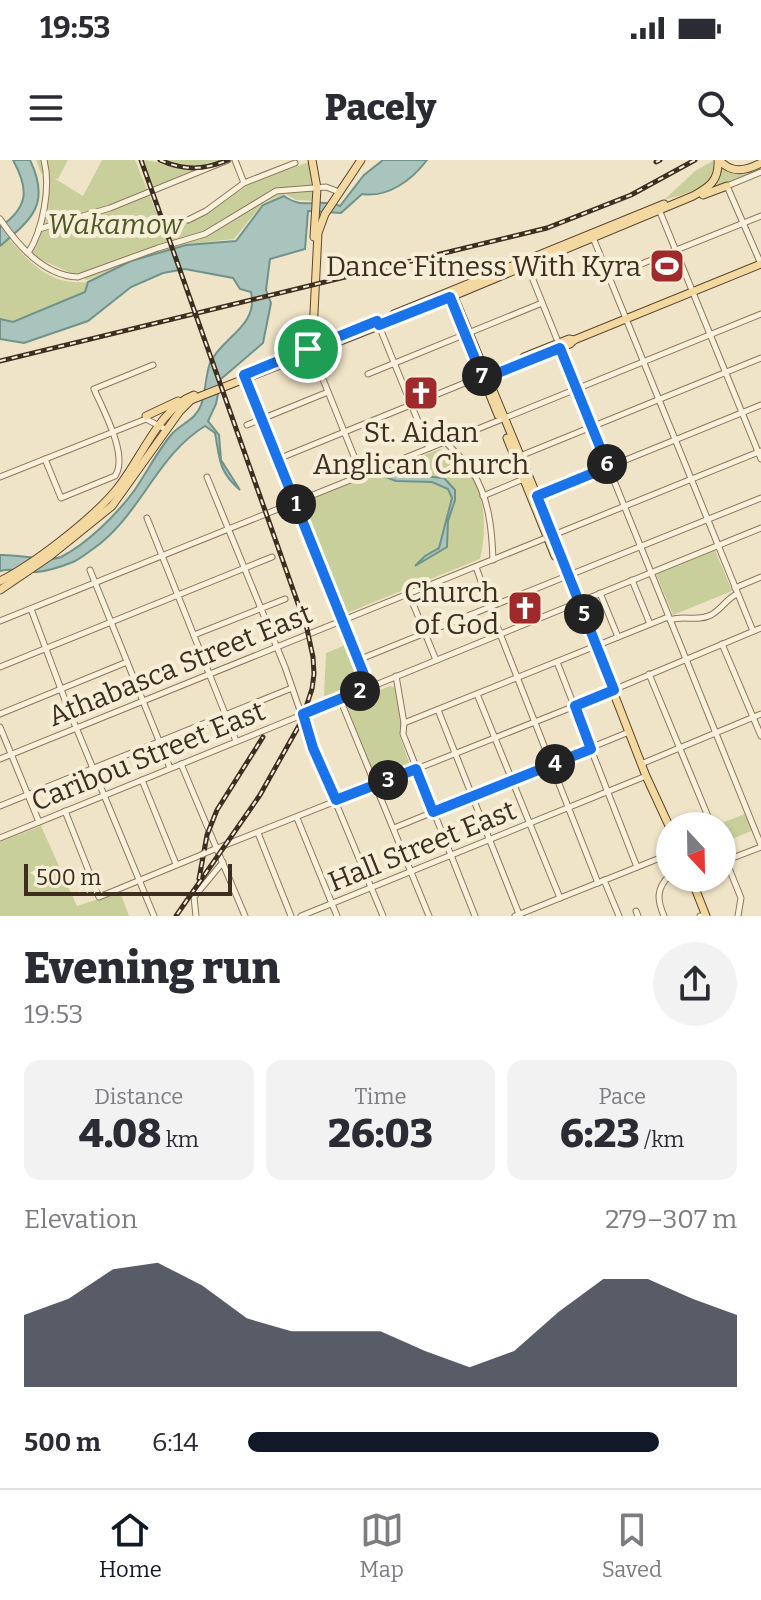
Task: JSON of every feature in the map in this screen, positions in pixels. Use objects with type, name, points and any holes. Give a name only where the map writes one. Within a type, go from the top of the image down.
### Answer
[{"type":"main road","points":[[310,348],[317,192],[312,160]]},
{"type":"main road","points":[[310,348],[316,249],[325,214],[361,160]]},
{"type":"main road","points":[[0,590],[24,575],[107,501],[157,424],[175,406],[310,348],[452,294],[659,208],[707,184],[714,175],[717,160],[734,170],[746,170],[761,163]]},
{"type":"main road","points":[[659,208],[727,186]]},
{"type":"main road","points":[[486,375],[761,265]]},
{"type":"main road","points":[[452,294],[662,812]]},
{"type":"main road","points":[[312,322],[318,336],[336,338]]},
{"type":"main road","points":[[244,377],[378,323]]},
{"type":"main road","points":[[0,581],[47,554],[112,506],[157,424],[192,397]]},
{"type":"main road","points":[[693,892],[702,916]]},
{"type":"street","points":[[28,253],[39,229],[45,187],[44,160]]},
{"type":"street","points":[[39,229],[99,212],[228,160]]},
{"type":"street","points":[[235,160],[244,183]]},
{"type":"street","points":[[188,220],[206,211],[244,183],[295,163]]},
{"type":"street","points":[[761,172],[727,186],[761,265]]},
{"type":"street","points":[[2,221],[28,253],[48,269],[78,277],[205,234],[276,191],[317,192],[326,187],[339,192]]},
{"type":"street","points":[[659,208],[761,459]]},
{"type":"street","points":[[609,277],[761,216]]},
{"type":"street","points":[[592,236],[753,631]]},
{"type":"street","points":[[526,263],[761,846],[736,856]]},
{"type":"street","points":[[368,374],[542,303]]},
{"type":"street","points":[[0,621],[761,314]]},
{"type":"street","points":[[378,323],[429,448]]},
{"type":"street","points":[[310,348],[362,476]]},
{"type":"street","points":[[518,457],[761,358]]},
{"type":"street","points":[[45,459],[61,498],[115,476],[120,469],[120,452],[94,389],[153,365]]},
{"type":"street","points":[[278,459],[486,375]]},
{"type":"street","points":[[244,377],[369,687]]},
{"type":"street","points":[[247,425],[328,391]]},
{"type":"street","points":[[534,497],[761,405]]},
{"type":"street","points":[[0,477],[111,431],[157,424]]},
{"type":"street","points":[[446,442],[472,470],[483,496],[491,524],[493,560]]},
{"type":"street","name":"Athabasca Street East","points":[[0,759],[760,452]]},
{"type":"street","points":[[207,477],[277,647],[313,748],[383,916]]},
{"type":"street","points":[[483,496],[527,478]]},
{"type":"street","points":[[358,660],[761,498]]},
{"type":"street","points":[[147,518],[236,741]]},
{"type":"street","name":"Caribou Street East","points":[[0,838],[761,528]]},
{"type":"street","points":[[0,667],[272,557]]},
{"type":"street","points":[[476,567],[569,807],[619,916]]},
{"type":"street","points":[[90,570],[170,768]]},
{"type":"street","points":[[404,723],[650,624],[669,618],[700,619],[711,615],[736,591],[761,577]]},
{"type":"street","points":[[632,580],[650,624]]},
{"type":"street","points":[[600,593],[618,637]]},
{"type":"street","points":[[409,594],[436,660]]},
{"type":"street","points":[[194,635],[285,599]]},
{"type":"street","points":[[31,609],[60,689],[154,916]]},
{"type":"street","points":[[65,811],[99,897],[761,629]]},
{"type":"street","points":[[722,644],[761,736]]},
{"type":"street","points":[[0,714],[127,662]]},
{"type":"street","points":[[557,662],[637,867]]},
{"type":"street","points":[[649,674],[706,812]]},
{"type":"street","points":[[396,676],[403,734],[475,916]]},
{"type":"street","points":[[0,806],[292,688]]},
{"type":"street","points":[[477,694],[560,898]]},
{"type":"street","points":[[340,699],[429,916]]},
{"type":"street","points":[[438,710],[491,840],[517,915],[656,860]]},
{"type":"street","points":[[641,764],[761,714]]},
{"type":"street","points":[[0,727],[39,822]]},
{"type":"street","points":[[394,828],[629,732]]},
{"type":"street","points":[[181,764],[245,916]]},
{"type":"street","name":"Hall Street East","points":[[301,916],[646,776]]},
{"type":"street","points":[[142,780],[176,864]]},
{"type":"street","points":[[297,818],[337,916]]},
{"type":"street","points":[[258,833],[291,916]]},
{"type":"street","points":[[196,916],[194,897],[224,861]]},
{"type":"street","points":[[736,887],[741,898],[738,916]]},
{"type":"street","points":[[659,892],[664,916]]},
{"type":"green space","name":"Wakamow","points":[[36,160],[68,160],[58,179],[54,178],[83,196],[102,160],[135,160],[163,228],[200,217],[253,182],[309,162],[313,201],[296,200],[285,194],[263,203],[234,239],[187,244],[131,261],[87,280],[30,255],[48,175],[41,173]]},
{"type":"green space","points":[[141,160],[154,161],[194,170],[151,189]]},
{"type":"green space","points":[[164,160],[218,160],[196,167]]},
{"type":"green space","points":[[713,161],[713,170],[705,184],[664,200],[695,171]]},
{"type":"green space","points":[[761,166],[761,170],[712,188],[721,167],[737,174]]},
{"type":"green space","points":[[9,239],[43,272],[63,280],[88,282],[86,292],[13,322],[0,319],[0,246]]},
{"type":"green space","points":[[440,449],[466,467],[480,495],[484,528],[480,559],[344,612],[301,502]]},
{"type":"green space","points":[[715,550],[732,591],[673,615],[656,574]]},
{"type":"green space","points":[[348,644],[361,677],[354,690],[327,701],[324,694],[326,653]]},
{"type":"green space","points":[[390,686],[396,688],[402,732],[399,734],[411,768],[376,782],[346,704]]},
{"type":"green space","points":[[747,813],[754,830],[736,837],[736,817]]},
{"type":"green space","points":[[41,826],[77,906],[120,892],[129,916],[0,916],[0,842]]},
{"type":"water","points":[[13,160],[30,160],[39,188],[38,199],[29,219],[0,246],[0,227],[17,212],[23,197],[22,180]]},
{"type":"water","points":[[383,160],[427,160],[399,186],[372,195],[362,194],[341,213],[308,211],[305,249],[270,259],[266,290],[271,303],[263,343],[221,379],[216,404],[208,421],[219,435],[221,460],[240,490],[224,470],[219,457],[215,433],[205,426],[174,453],[110,535],[76,561],[41,571],[0,571],[0,555],[61,557],[110,519],[134,491],[171,435],[199,410],[210,363],[245,323],[252,304],[251,292],[240,289],[233,278],[185,269],[163,273],[131,287],[88,321],[24,343],[0,339],[0,319],[13,322],[85,292],[88,282],[131,261],[186,245],[236,241],[263,205],[284,196],[298,203],[340,206],[364,175]]},
{"type":"water","points":[[397,474],[444,478],[455,490],[448,521],[447,547],[415,566],[439,548],[452,498],[448,489],[432,482],[388,478]]},
{"type":"railway","points":[[141,160],[307,629],[314,674],[301,722],[260,795],[176,916]]},
{"type":"railway","points":[[160,160],[194,168],[228,160]]},
{"type":"railway","points":[[656,162],[660,160]]},
{"type":"railway","points":[[0,361],[547,228],[631,195],[695,160]]},
{"type":"railway","points":[[199,879],[207,835],[217,810],[263,737]]},
{"type":"place","name":"Dance Fitness With Kyra","points":[[667,266]]},
{"type":"place","name":"St. Aidan Anglican Church","points":[[421,393]]},
{"type":"place","name":"Church of God","points":[[525,608]]},
{"type":"route","points":[[450,297],[482,376],[488,377],[560,348],[608,467],[537,496],[614,690],[575,706],[591,749],[433,812],[416,769],[336,800],[313,748],[303,714],[369,687],[244,375],[308,349],[377,321],[379,325],[450,297]]}]
